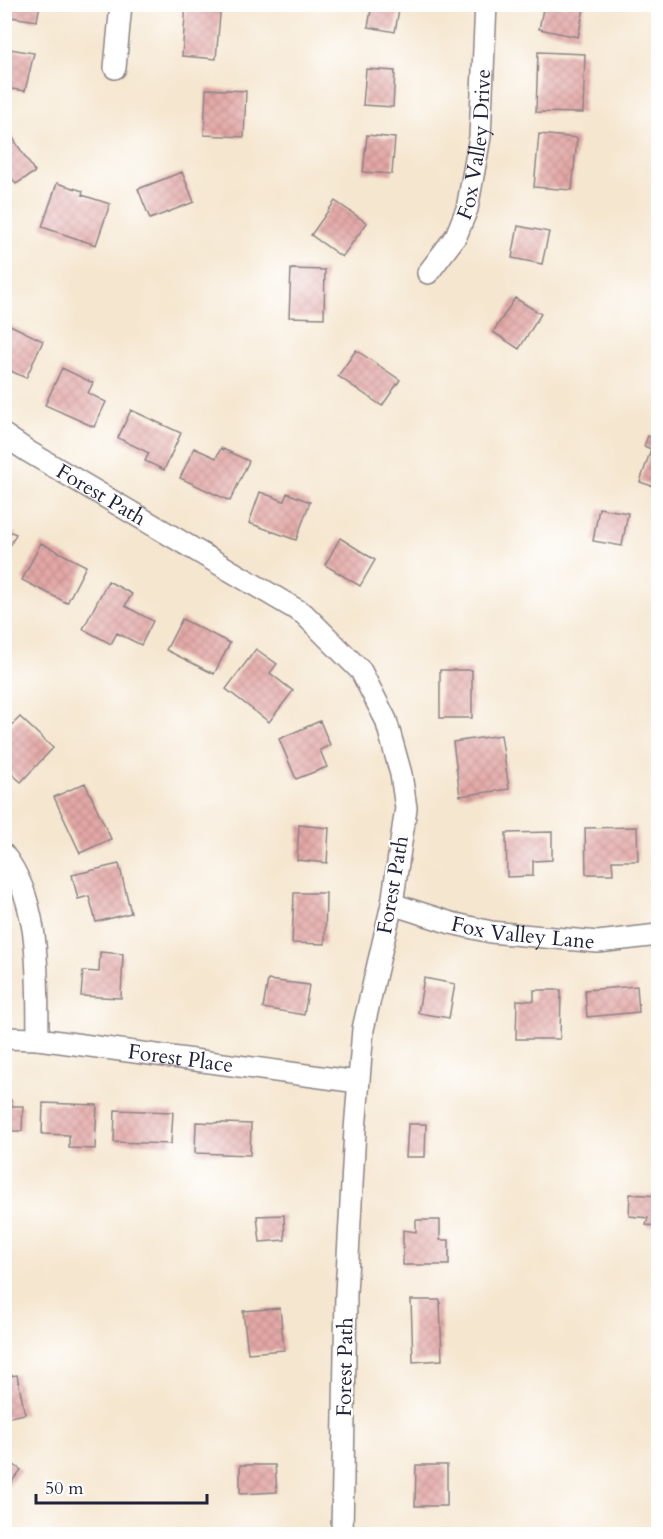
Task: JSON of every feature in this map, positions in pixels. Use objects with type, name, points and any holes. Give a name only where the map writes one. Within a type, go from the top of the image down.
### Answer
[{"type":"street","points":[[115,68],[121,4]]},
{"type":"street","name":"Fox Valley Drive","points":[[428,273],[456,236],[467,209],[480,137],[486,4]]},
{"type":"street","name":"Forest Path","points":[[4,435],[29,453],[303,614],[362,671],[386,720],[401,774],[405,808],[392,903],[363,1029],[358,1082],[346,1293],[342,1534]]},
{"type":"street","points":[[4,855],[13,866],[28,897],[37,968],[38,1039]]},
{"type":"street","name":"Fox Valley Lane","points":[[392,903],[450,923],[491,932],[598,942],[658,934]]},
{"type":"street","name":"Forest Place","points":[[4,1038],[38,1039],[358,1082]]},
{"type":"building","points":[[4,4],[40,4],[37,21],[4,16]]},
{"type":"building","points":[[186,4],[221,4],[216,59],[182,56]]},
{"type":"building","points":[[372,4],[400,4],[395,32],[368,27]]},
{"type":"building","points":[[544,4],[585,4],[578,37],[539,29]]},
{"type":"building","points":[[4,48],[34,53],[25,91],[4,88]]},
{"type":"building","points":[[538,52],[585,54],[583,113],[536,112]]},
{"type":"building","points":[[366,69],[395,71],[393,107],[363,105]]},
{"type":"building","points":[[206,89],[246,91],[244,137],[204,135]]},
{"type":"building","points":[[9,132],[35,172],[16,184],[4,167],[4,135]]},
{"type":"building","points":[[539,134],[577,138],[572,190],[534,187]]},
{"type":"building","points":[[367,135],[395,138],[392,174],[363,172]]},
{"type":"building","points":[[182,172],[194,202],[150,219],[138,189]]},
{"type":"building","points":[[57,183],[83,191],[82,195],[110,204],[96,245],[42,227]]},
{"type":"building","points":[[335,201],[367,223],[342,257],[311,235]]},
{"type":"building","points":[[518,226],[549,232],[542,264],[512,258]]},
{"type":"building","points":[[291,269],[325,270],[324,318],[289,317]]},
{"type":"building","points":[[515,298],[541,314],[519,349],[493,332]]},
{"type":"building","points":[[4,322],[43,341],[26,378],[4,368]]},
{"type":"building","points":[[356,350],[400,380],[382,406],[338,376]]},
{"type":"building","points":[[62,368],[93,383],[88,393],[106,402],[94,427],[45,405]]},
{"type":"building","points":[[131,410],[181,433],[164,470],[145,461],[149,453],[118,438]]},
{"type":"building","points":[[648,436],[658,439],[658,488],[640,482],[651,449],[644,446]]},
{"type":"building","points":[[194,448],[216,458],[221,448],[249,461],[230,501],[180,478]]},
{"type":"building","points":[[260,492],[284,501],[287,493],[310,502],[296,540],[249,523]]},
{"type":"building","points":[[599,508],[628,513],[622,546],[593,541]]},
{"type":"building","points":[[4,529],[16,534],[4,558]]},
{"type":"building","points":[[340,538],[375,560],[360,586],[325,565]]},
{"type":"building","points":[[41,543],[86,566],[67,603],[22,580]]},
{"type":"building","points":[[108,581],[132,594],[125,606],[153,621],[141,645],[117,633],[111,644],[83,629]]},
{"type":"building","points":[[182,619],[230,643],[214,674],[166,650]]},
{"type":"building","points":[[256,649],[277,664],[270,673],[293,691],[269,722],[226,689]]},
{"type":"building","points":[[440,670],[472,670],[472,718],[440,718]]},
{"type":"building","points":[[20,717],[53,748],[21,782],[4,767],[4,733]]},
{"type":"building","points":[[320,721],[330,745],[320,750],[327,767],[296,779],[279,739]]},
{"type":"building","points":[[501,735],[509,789],[460,796],[453,742]]},
{"type":"building","points":[[85,783],[111,839],[80,853],[54,797]]},
{"type":"building","points":[[299,825],[329,828],[327,863],[297,860]]},
{"type":"building","points":[[637,827],[638,861],[612,861],[613,874],[586,874],[585,828]]},
{"type":"building","points":[[552,832],[552,860],[533,861],[533,876],[507,877],[506,833]]},
{"type":"building","points":[[119,864],[131,913],[96,922],[89,896],[78,899],[72,875]]},
{"type":"building","points":[[294,893],[326,893],[325,944],[292,943]]},
{"type":"building","points":[[100,952],[123,954],[121,998],[81,996],[83,971],[99,972]]},
{"type":"building","points":[[424,978],[455,984],[449,1018],[418,1013]]},
{"type":"building","points":[[268,980],[309,985],[304,1015],[263,1008]]},
{"type":"building","points":[[637,986],[639,1012],[587,1017],[585,990]]},
{"type":"building","points":[[534,990],[561,990],[560,1039],[516,1039],[517,1000],[534,1001]]},
{"type":"building","points":[[4,1100],[11,1100],[11,1106],[23,1106],[22,1131],[4,1131]]},
{"type":"building","points":[[43,1103],[97,1105],[95,1149],[69,1148],[69,1135],[42,1134]]},
{"type":"building","points":[[115,1110],[173,1112],[171,1144],[114,1142]]},
{"type":"building","points":[[196,1122],[251,1124],[250,1155],[195,1153]]},
{"type":"building","points":[[408,1124],[426,1124],[425,1157],[406,1157]]},
{"type":"building","points":[[630,1194],[658,1196],[658,1226],[646,1225],[648,1218],[629,1216]]},
{"type":"building","points":[[284,1215],[285,1240],[260,1242],[257,1216]]},
{"type":"building","points":[[416,1220],[440,1220],[440,1240],[449,1240],[449,1265],[403,1265],[403,1230],[416,1232]]},
{"type":"building","points":[[411,1300],[440,1300],[442,1360],[413,1362]]},
{"type":"building","points":[[280,1308],[284,1350],[248,1353],[243,1311]]},
{"type":"building","points":[[17,1375],[25,1414],[4,1418],[4,1377]]},
{"type":"building","points":[[4,1458],[21,1470],[4,1491]]},
{"type":"building","points":[[240,1465],[275,1465],[277,1492],[240,1494]]},
{"type":"building","points":[[416,1465],[447,1465],[447,1506],[415,1506]]}]
